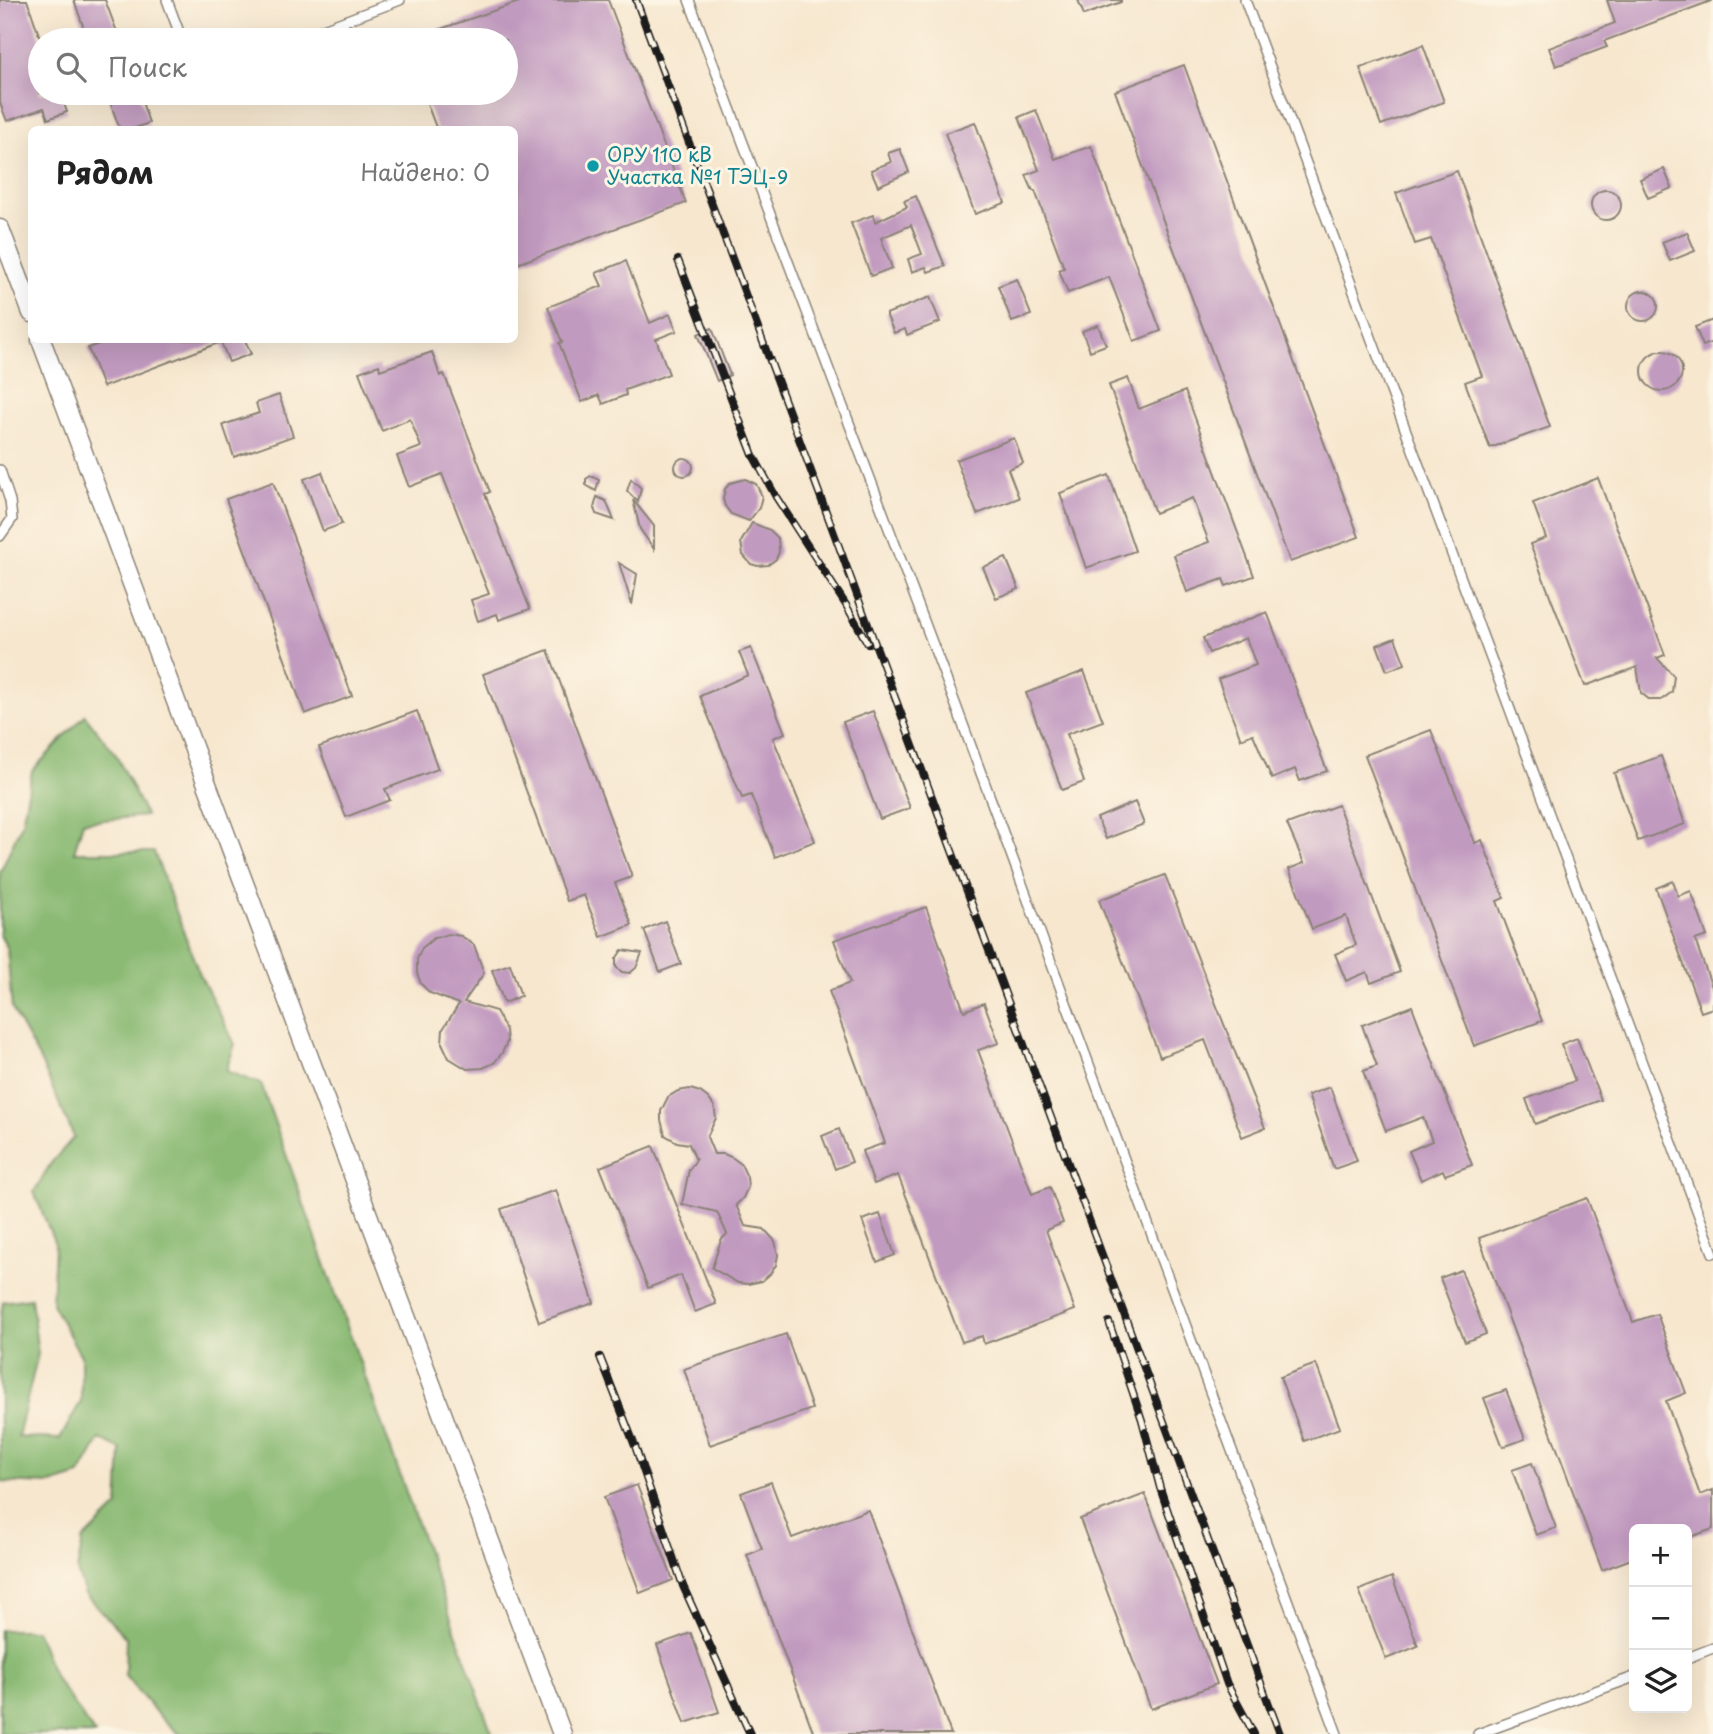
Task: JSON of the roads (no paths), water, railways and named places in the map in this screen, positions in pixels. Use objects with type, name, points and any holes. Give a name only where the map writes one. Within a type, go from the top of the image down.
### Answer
[{"type":"street","points":[[0,229],[28,302]]},
{"type":"street","points":[[42,343],[562,1734]]},
{"type":"lane","points":[[167,0],[178,28]]},
{"type":"lane","points":[[326,28],[400,0]]},
{"type":"lane","points":[[689,0],[955,703],[1336,1734]]},
{"type":"lane","points":[[1245,0],[1713,1253]]},
{"type":"lane","points":[[0,470],[10,501],[12,519],[0,536]]},
{"type":"lane","points":[[1692,1656],[1713,1648]]},
{"type":"lane","points":[[1478,1734],[1629,1679]]},
{"type":"railway","points":[[636,0],[1280,1734]]},
{"type":"railway","points":[[678,260],[753,455],[776,497],[868,644]]},
{"type":"railway","points":[[1109,1322],[1142,1420],[1160,1488],[1227,1684],[1254,1734]]},
{"type":"railway","points":[[600,1357],[635,1446],[683,1586],[750,1734]]},
{"type":"place","name":"ОРУ 110 кВ Участка №1 ТЭЦ-9","points":[[593,166]]}]
